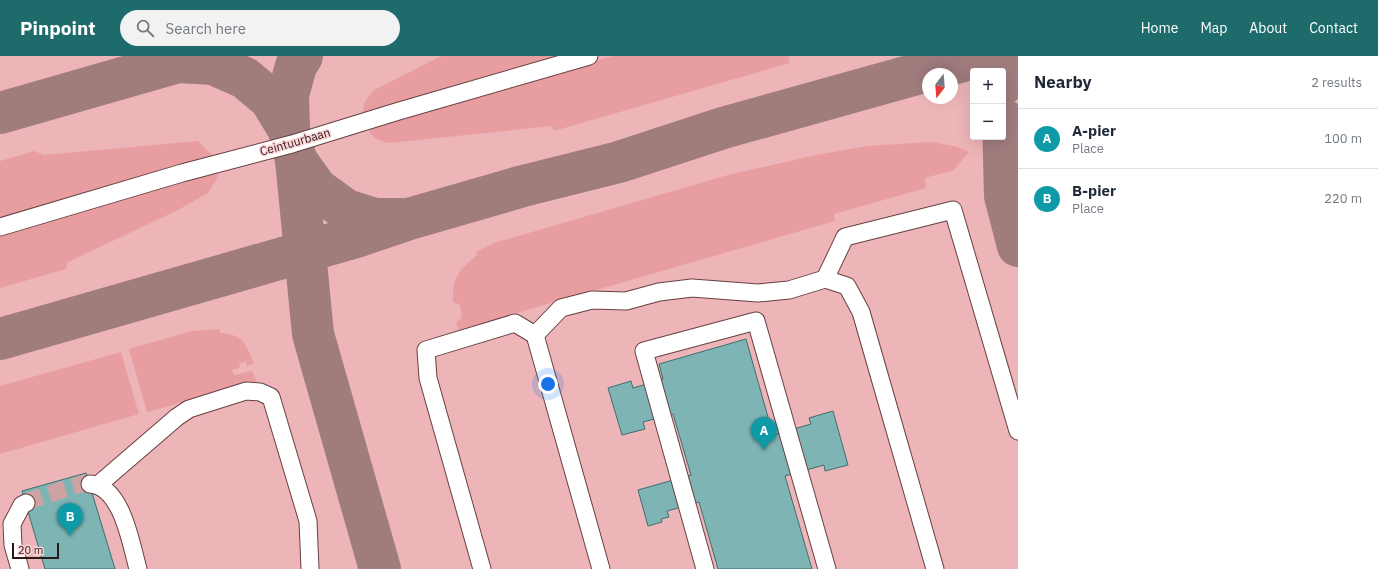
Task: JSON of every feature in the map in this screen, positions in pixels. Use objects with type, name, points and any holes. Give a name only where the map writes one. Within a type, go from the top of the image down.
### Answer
[{"type":"lane","name":"Ceintuurbaan","points":[[0,227],[182,173],[292,144],[399,111],[589,56]]},
{"type":"lane","points":[[825,279],[845,237],[953,210],[987,321],[1018,431]]},
{"type":"lane","points":[[535,335],[561,308],[592,300],[626,301],[659,292],[692,288],[758,293],[789,290],[825,279],[847,286],[861,312],[935,569]]},
{"type":"lane","points":[[705,569],[644,351],[756,321],[827,569]]},
{"type":"lane","points":[[482,569],[428,378],[426,350],[515,323],[535,335],[601,569]]},
{"type":"lane","points":[[138,569],[122,513],[113,498],[94,484],[189,409],[246,392],[260,392],[271,397],[308,521],[310,569]]},
{"type":"lane","points":[[20,569],[13,545],[12,524],[22,505],[26,503]]},
{"type":"shaded area","points":[[0,56],[1018,56],[1018,569],[0,569]]},
{"type":"shaded area","points":[[441,56],[568,56],[363,115],[363,108],[366,101],[374,90]]},
{"type":"shaded area","points":[[613,56],[788,56],[790,63],[554,131],[552,126],[389,143],[375,138],[367,127]]},
{"type":"shaded area","points":[[198,141],[213,156],[0,217],[0,161],[34,151],[44,155]]},
{"type":"shaded area","points":[[932,142],[958,147],[969,152],[954,170],[925,178],[926,188],[834,214],[835,221],[458,330],[456,322],[460,320],[462,316],[460,305],[453,302],[455,280],[461,270],[477,255],[476,252],[494,243],[728,175],[811,156],[867,146]]},
{"type":"shaded area","points":[[218,170],[218,177],[208,193],[178,210],[68,262],[66,269],[0,288],[0,232]]},
{"type":"shaded area","points":[[220,329],[220,333],[234,335],[243,341],[254,364],[247,366],[246,361],[239,364],[240,368],[232,370],[234,375],[252,371],[257,382],[147,412],[129,349],[192,331]]},
{"type":"shaded area","points":[[121,352],[139,414],[0,454],[0,386]]},
{"type":"building","points":[[746,339],[773,435],[811,424],[809,418],[833,411],[848,465],[825,471],[824,465],[785,476],[812,569],[718,569],[699,502],[667,511],[669,517],[661,519],[662,522],[648,526],[638,490],[691,475],[673,414],[643,422],[645,429],[622,435],[608,388],[631,381],[633,388],[663,379],[659,364]]},
{"type":"building","points":[[86,473],[115,569],[45,569],[22,491]]},
{"type":"taxiway","points":[[0,113],[199,56]]},
{"type":"taxiway","points":[[302,56],[296,66],[288,95],[289,130],[296,160],[313,334],[380,569]]},
{"type":"taxiway","points":[[0,339],[356,237],[409,219],[523,186],[619,162],[723,128],[981,56]]},
{"type":"taxiway","points":[[1006,73],[1017,56]]},
{"type":"taxiway","points":[[179,62],[213,64],[245,78],[270,99],[289,130]]},
{"type":"taxiway","points":[[1004,140],[1005,196],[1018,246]]},
{"type":"taxiway","points":[[296,160],[317,189],[346,210],[375,219],[402,219]]},
{"type":"tunnel","points":[[26,503],[31,500],[84,483],[90,484]]},
{"type":"place","name":"A-pier","points":[[764,450]]},
{"type":"place","name":"B-pier","points":[[70,536]]}]
